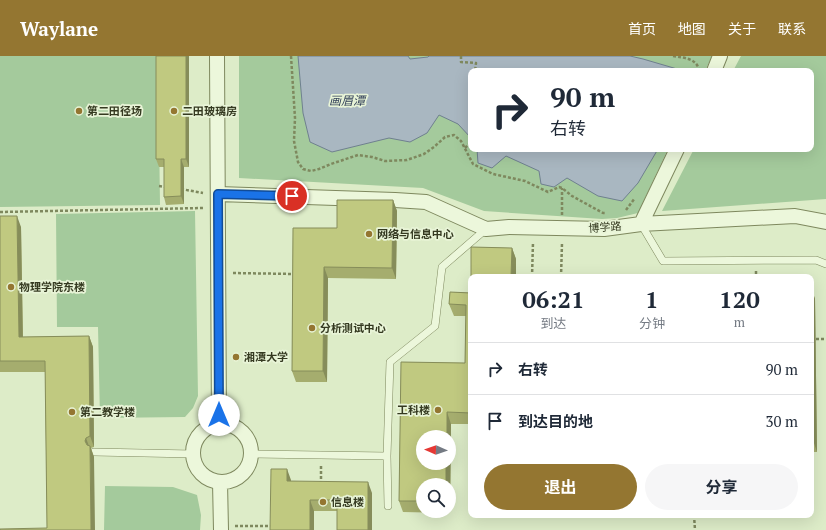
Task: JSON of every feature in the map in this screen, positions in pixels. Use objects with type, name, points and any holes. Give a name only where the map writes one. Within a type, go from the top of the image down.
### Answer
[{"type":"street","points":[[217,56],[219,425]]},
{"type":"street","points":[[715,68],[720,56]]},
{"type":"street","points":[[641,224],[676,152]]},
{"type":"street","points":[[218,194],[426,202],[486,230]]},
{"type":"street","name":"博学路","points":[[486,230],[509,226],[533,227],[562,224],[604,229],[641,224],[795,216],[826,222]]},
{"type":"street","points":[[229,425],[238,429],[245,436],[249,444],[251,454],[245,471],[230,481],[220,482],[205,477],[199,471],[195,464],[193,454],[197,438],[203,432],[211,427],[229,425]]},
{"type":"street","points":[[220,482],[221,528]]},
{"type":"lane","points":[[641,224],[663,261],[816,260],[826,264]]},
{"type":"lane","points":[[388,506],[387,456],[390,362],[435,326],[442,267],[486,230]]},
{"type":"lane","points":[[94,452],[193,454]]},
{"type":"lane","points":[[251,454],[387,456]]},
{"type":"path","points":[[291,56],[295,118],[294,141],[298,162],[302,169],[311,171],[320,169],[358,155],[385,161],[407,160],[424,154],[445,137],[454,135],[462,140],[473,164],[493,174],[525,181],[548,192],[559,187],[562,188],[572,196],[597,210],[603,213],[609,213]]},
{"type":"path","points":[[462,56],[461,62],[476,63],[475,68]]},
{"type":"path","points":[[673,56],[692,60],[697,64],[698,68]]},
{"type":"path","points":[[465,148],[468,145]]},
{"type":"path","points":[[159,186],[170,187]]},
{"type":"path","points":[[175,188],[218,194]]},
{"type":"path","points":[[562,188],[562,274]]},
{"type":"path","points":[[621,212],[627,210],[637,196]]},
{"type":"path","points":[[0,212],[204,208]]},
{"type":"path","points":[[532,274],[533,227]]},
{"type":"path","points":[[230,273],[296,274]]},
{"type":"path","points":[[816,339],[826,339]]},
{"type":"path","points":[[321,454],[321,485]]},
{"type":"path","points":[[694,518],[695,530]]},
{"type":"path","points":[[221,528],[274,526]]},
{"type":"green space","name":"第二田径场","points":[[0,56],[158,56],[160,205],[0,207]]},
{"type":"green space","points":[[239,56],[712,56],[706,68],[468,68],[468,152],[667,152],[638,213],[617,218],[602,219],[484,211],[423,188],[239,178]]},
{"type":"green space","points":[[741,56],[826,56],[826,199],[662,211],[692,152],[814,152],[814,68],[735,68]]},
{"type":"green space","points":[[195,211],[198,396],[193,408],[185,417],[100,418],[98,327],[57,327],[56,214]]},
{"type":"green space","points":[[105,486],[173,487],[197,495],[201,515],[200,530],[104,530]]},
{"type":"water","name":"画眉潭","points":[[298,56],[408,56],[410,59],[429,56],[630,56],[674,68],[468,68],[468,135],[458,124],[439,115],[427,133],[410,142],[389,138],[332,152],[310,142],[303,113]]},
{"type":"water","points":[[477,152],[656,152],[638,183],[622,201],[598,196],[567,178],[554,187],[541,184],[539,171],[506,156],[492,168],[478,163]]},
{"type":"building","name":"二田玻璃房","points":[[156,56],[186,56],[186,159],[181,159],[181,196],[164,197],[164,159],[156,159]]},
{"type":"building","points":[[337,200],[393,200],[392,268],[324,267],[323,371],[292,371],[293,228],[337,228]]},
{"type":"building","name":"第二教学楼","points":[[0,216],[17,216],[19,337],[89,336],[90,436],[86,438],[85,441],[87,445],[90,446],[91,530],[0,530],[47,528],[45,361],[0,361]]},
{"type":"building","points":[[471,247],[512,248],[511,274],[471,274]]},
{"type":"building","name":"工科楼","points":[[450,292],[468,293],[468,413],[447,412],[447,430],[416,430],[416,470],[446,470],[446,478],[416,478],[416,501],[399,501],[401,362],[465,363],[466,305],[449,304]]},
{"type":"building","name":"信息楼","points":[[271,469],[287,469],[287,481],[368,482],[368,530],[337,530],[337,500],[310,500],[310,530],[270,530]]},
{"type":"place","name":"第二田径场","points":[[79,111]]},
{"type":"place","name":"二田玻璃房","points":[[174,111]]},
{"type":"place","name":"网络与信息中心","points":[[369,234]]},
{"type":"place","name":"物理学院东楼","points":[[11,287]]},
{"type":"place","name":"分析测试中心","points":[[312,328]]},
{"type":"place","name":"湘潭大学","points":[[236,357]]},
{"type":"place","name":"工科楼","points":[[438,410]]},
{"type":"place","name":"第二教学楼","points":[[72,412]]},
{"type":"place","name":"信息楼","points":[[323,502]]},
{"type":"route","points":[[219,415],[218,194],[292,196]]}]
